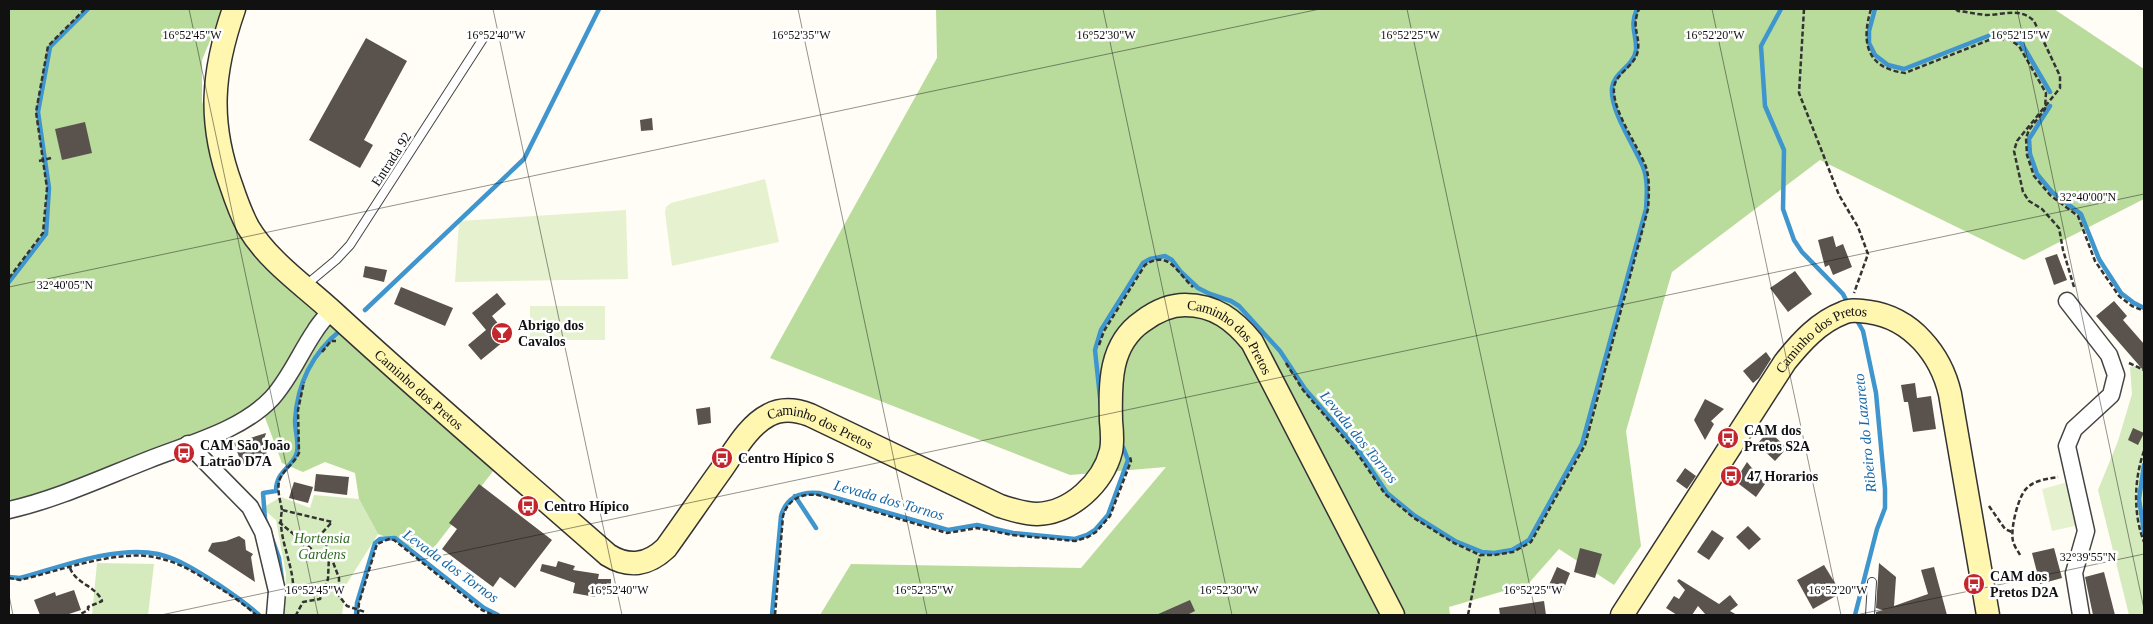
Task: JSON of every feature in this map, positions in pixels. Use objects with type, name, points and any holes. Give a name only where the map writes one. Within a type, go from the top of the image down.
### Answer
[{"type":"main road","name":"Caminho dos Pretos","points":[[234,9],[225,35],[218,68],[215,107],[216,130],[221,160],[249,229],[265,250],[304,287],[608,555],[616,560],[635,564],[651,560],[666,548],[740,443],[758,423],[770,414],[785,410],[810,415],[1000,506],[1020,513],[1039,514],[1063,508],[1074,502],[1092,487],[1103,472],[1108,461],[1112,438],[1112,374],[1117,352],[1122,341],[1137,324],[1158,312],[1180,305],[1203,307],[1224,316],[1239,325],[1252,342],[1393,615]]},
{"type":"main road","name":"Caminho dos Pretos","points":[[1622,615],[1785,362],[1800,343],[1817,328],[1852,311],[1888,317],[1904,325],[1931,351],[1944,373],[1952,404],[1988,615]]},
{"type":"street","points":[[2066,301],[2109,355],[2116,375],[2114,389],[2106,401],[2070,434],[2066,446],[2086,531],[2074,573],[2081,615]]},
{"type":"street","points":[[9,510],[33,505],[67,493],[188,444],[224,432],[276,392],[295,366],[315,330],[331,310]]},
{"type":"street","points":[[188,444],[250,507],[263,532],[277,591],[275,615]]},
{"type":"lane","name":"Entrada 92","points":[[304,287],[336,260],[350,245],[486,34]]},
{"type":"lane","points":[[1870,615],[1872,582]]},
{"type":"path","points":[[9,278],[43,233],[47,188],[36,112],[48,46],[85,9]]},
{"type":"path","points":[[1804,9],[1799,93],[1839,195],[1858,227],[1868,254],[1853,297],[1852,311]]},
{"type":"path","points":[[1871,9],[1866,30],[1866,43],[1873,57],[1887,68],[1905,73],[1989,40],[2004,38],[2019,46],[2044,88],[2047,103],[2045,110],[2029,130],[2026,138],[2027,155],[2034,176],[2050,195],[2078,216],[2095,261],[2119,296],[2144,312]]},
{"type":"path","points":[[1956,9],[1958,11],[1987,15],[2014,12],[2028,15],[2034,21],[2060,76],[2060,88],[2017,141],[2014,150],[2023,192],[2029,201],[2042,209],[2059,228],[2063,250],[2079,304],[2078,314]]},
{"type":"path","points":[[39,161],[52,158]]},
{"type":"path","points":[[317,358],[331,341],[351,341],[359,336]]},
{"type":"path","points":[[293,583],[291,566],[279,522],[282,510],[278,484],[281,476],[299,453],[298,410],[305,380]]},
{"type":"path","points":[[2144,451],[2136,488],[2136,500],[2138,524],[2144,542]]},
{"type":"path","points":[[2020,555],[2013,542],[2012,532],[2019,498],[2034,482],[2072,473]]},
{"type":"path","points":[[282,510],[332,522],[322,533],[329,556],[339,578],[339,596],[347,606],[365,612]]},
{"type":"path","points":[[263,532],[279,522]]},
{"type":"path","points":[[279,522],[320,556],[329,556]]},
{"type":"path","points":[[358,615],[359,604],[377,544],[390,539],[394,540],[482,610],[493,615]]},
{"type":"path","points":[[1468,615],[1480,555]]},
{"type":"path","points":[[9,578],[20,580],[122,556],[157,557],[179,565],[202,577],[239,600],[256,615]]},
{"type":"path","points":[[296,615],[303,602],[320,599],[328,579],[329,556]]},
{"type":"path","points":[[70,568],[75,578],[98,594],[102,602],[88,607],[88,610],[79,615]]},
{"type":"green space","points":[[9,9],[223,9],[202,60],[202,101],[231,205],[497,466],[429,554],[378,534],[359,499],[355,473],[325,462],[303,472],[282,463],[261,407],[74,483],[19,502],[9,499]]},
{"type":"green space","points":[[936,9],[2054,9],[2144,69],[2144,199],[2024,260],[1820,160],[1672,272],[1626,431],[1641,546],[1614,585],[1559,549],[1528,584],[1449,607],[1450,615],[820,615],[851,564],[1081,568],[1166,467],[1070,475],[770,358],[937,58]]},
{"type":"green space","points":[[765,179],[779,242],[672,266],[665,213],[666,207],[671,203]]},
{"type":"green space","points":[[626,210],[628,279],[455,282],[459,221]]},
{"type":"green space","points":[[530,306],[605,306],[605,340],[530,340]]},
{"type":"green space","points":[[2144,364],[2144,615],[2129,615],[2098,490],[2118,441],[2132,394],[2130,367]]},
{"type":"green space","points":[[2068,482],[2079,525],[2052,531],[2042,489]]},
{"type":"green space","name":"Hortensia Gardens","points":[[314,495],[359,499],[378,534],[339,596],[344,599],[342,615],[284,615],[286,574],[276,520],[262,508],[281,497],[310,508]]},
{"type":"green space","points":[[97,563],[154,564],[148,615],[92,615]]},
{"type":"building","points":[[366,38],[407,61],[364,140],[373,145],[360,168],[309,140]]},
{"type":"building","points":[[652,118],[653,130],[641,131],[640,120]]},
{"type":"building","points":[[85,122],[92,153],[62,160],[55,129]]},
{"type":"building","points":[[1833,236],[1836,247],[1843,244],[1852,267],[1833,275],[1829,265],[1825,267],[1818,240]]},
{"type":"building","points":[[2057,254],[2067,280],[2054,285],[2045,258]]},
{"type":"building","points":[[365,266],[387,270],[384,282],[363,277]]},
{"type":"building","points":[[1795,271],[1812,294],[1788,312],[1770,288]]},
{"type":"building","points":[[401,287],[453,308],[445,326],[394,304]]},
{"type":"building","points":[[497,293],[506,304],[492,316],[509,337],[481,360],[468,345],[486,330],[472,313]]},
{"type":"building","points":[[2114,301],[2127,316],[2123,320],[2144,344],[2144,371],[2096,316]]},
{"type":"building","points":[[1766,352],[1771,359],[1759,378],[1753,383],[1743,371]]},
{"type":"building","points":[[1915,383],[1917,398],[1931,396],[1936,429],[1913,432],[1908,402],[1904,402],[1901,385]]},
{"type":"building","points":[[1705,399],[1724,409],[1711,421],[1714,424],[1705,440],[1694,420]]},
{"type":"building","points":[[710,407],[711,423],[698,425],[696,409]]},
{"type":"building","points":[[2133,428],[2144,433],[2138,445],[2128,440]]},
{"type":"building","points":[[1769,431],[1787,448],[1775,461],[1757,444]]},
{"type":"building","points":[[266,433],[263,443],[268,457],[242,465],[234,443]]},
{"type":"building","points":[[1747,462],[1765,484],[1756,497],[1735,481]]},
{"type":"building","points":[[1685,468],[1696,476],[1687,489],[1676,481]]},
{"type":"building","points":[[316,474],[349,477],[347,495],[314,491]]},
{"type":"building","points":[[294,482],[313,487],[308,503],[289,498]]},
{"type":"building","points":[[479,484],[552,540],[515,588],[500,577],[493,587],[442,549],[457,529],[449,523]]},
{"type":"building","points":[[1748,526],[1761,539],[1749,550],[1736,537]]},
{"type":"building","points":[[1712,530],[1724,538],[1709,560],[1697,552]]},
{"type":"building","points":[[239,536],[245,540],[246,550],[253,554],[251,557],[255,582],[208,551],[212,543],[226,541]]},
{"type":"building","points":[[1580,548],[1602,554],[1595,578],[1574,572]]},
{"type":"building","points":[[2054,548],[2062,578],[2040,584],[2032,553]]},
{"type":"building","points":[[558,561],[575,566],[573,570],[599,574],[598,579],[611,579],[611,595],[596,594],[595,597],[573,593],[575,583],[540,571],[542,564],[556,567]]},
{"type":"building","points":[[1879,563],[1896,577],[1894,606],[1928,594],[1921,570],[1934,567],[1947,615],[1876,615],[1876,612],[1883,610],[1876,608]]},
{"type":"building","points":[[1824,565],[1841,593],[1813,609],[1797,580]]},
{"type":"building","points":[[1557,567],[1570,573],[1563,591],[1549,585]]},
{"type":"building","points":[[2104,572],[2115,615],[2093,615],[2085,577]]},
{"type":"building","points":[[1679,579],[1719,604],[1730,595],[1738,605],[1730,611],[1737,615],[1706,615],[1698,606],[1692,615],[1677,615],[1666,608],[1674,596],[1679,599],[1685,590],[1677,581]]},
{"type":"building","points":[[74,590],[81,610],[66,615],[40,615],[34,600],[55,592],[56,596]]},
{"type":"building","points":[[1190,600],[1195,611],[1187,615],[1156,615]]},
{"type":"building","points":[[1544,601],[1546,615],[1500,615],[1499,608]]},
{"type":"waterway","name":"Levada dos Tornos","points":[[9,282],[46,234],[49,188],[38,112],[50,47],[88,9]]},
{"type":"waterway","points":[[365,310],[524,159],[599,9]]},
{"type":"waterway","name":"Levada dos Tornos","points":[[1101,407],[1095,350],[1101,330],[1143,263],[1150,259],[1165,256],[1172,260],[1181,272],[1198,288],[1239,306],[1280,351],[1305,389],[1359,451],[1387,493],[1415,516],[1455,541],[1482,552],[1494,553],[1512,550],[1529,540],[1582,444],[1646,209],[1647,187],[1645,172],[1623,128],[1612,97],[1613,83],[1632,61],[1636,50],[1634,21],[1637,9]]},
{"type":"waterway","name":"Ribeiro do Lazareto","points":[[1781,9],[1761,46],[1765,106],[1784,150],[1783,209],[1794,240],[1802,252],[1843,294],[1848,304]]},
{"type":"waterway","name":"Levada dos Tornos","points":[[1875,9],[1869,31],[1869,43],[1875,55],[1888,65],[1904,69],[1988,36],[2005,34],[2022,44],[2050,92]]},
{"type":"waterway","name":"Levada dos Tornos","points":[[2050,106],[2029,139],[2030,154],[2037,174],[2052,192],[2081,214],[2099,259],[2121,293],[2144,308]]},
{"type":"waterway","name":"Ribeiro do Lazareto","points":[[1855,317],[1863,331],[1876,393],[1885,489],[1885,508],[1877,529],[1855,615]]},
{"type":"waterway","points":[[282,579],[279,558],[265,519],[263,493],[276,491],[279,478],[295,457],[297,452],[296,407],[303,382],[314,359],[322,348],[342,329]]},
{"type":"waterway","name":"Levada dos Tornos","points":[[772,615],[781,516],[786,505],[795,497],[806,493],[819,493],[948,530],[977,525],[1013,533],[1075,539],[1095,530],[1108,515],[1128,460],[1123,447]]},
{"type":"waterway","name":"Levada dos Tornos","points":[[2144,465],[2139,499],[2144,532]]},
{"type":"waterway","points":[[795,496],[816,528]]},
{"type":"waterway","name":"Levada dos Tornos","points":[[356,615],[357,603],[375,543],[380,539],[395,538],[484,608],[498,615]]},
{"type":"waterway","name":"Levada dos Tornos","points":[[9,577],[20,578],[89,558],[124,552],[158,554],[181,562],[203,575],[238,598],[259,615]]},
{"type":"place","name":"Abrigo dos Cavalos","points":[[502,333]]},
{"type":"place","name":"CAM dos Pretos S2A","points":[[1728,438]]},
{"type":"place","name":"CAM São João Latrão D7A","points":[[184,453]]},
{"type":"place","name":"Centro Hípico S","points":[[722,458]]},
{"type":"place","name":"47 Horarios","points":[[1731,476]]},
{"type":"place","name":"Centro Hípico","points":[[528,506]]},
{"type":"place","name":"CAM dos Pretos D2A","points":[[1974,584]]}]
